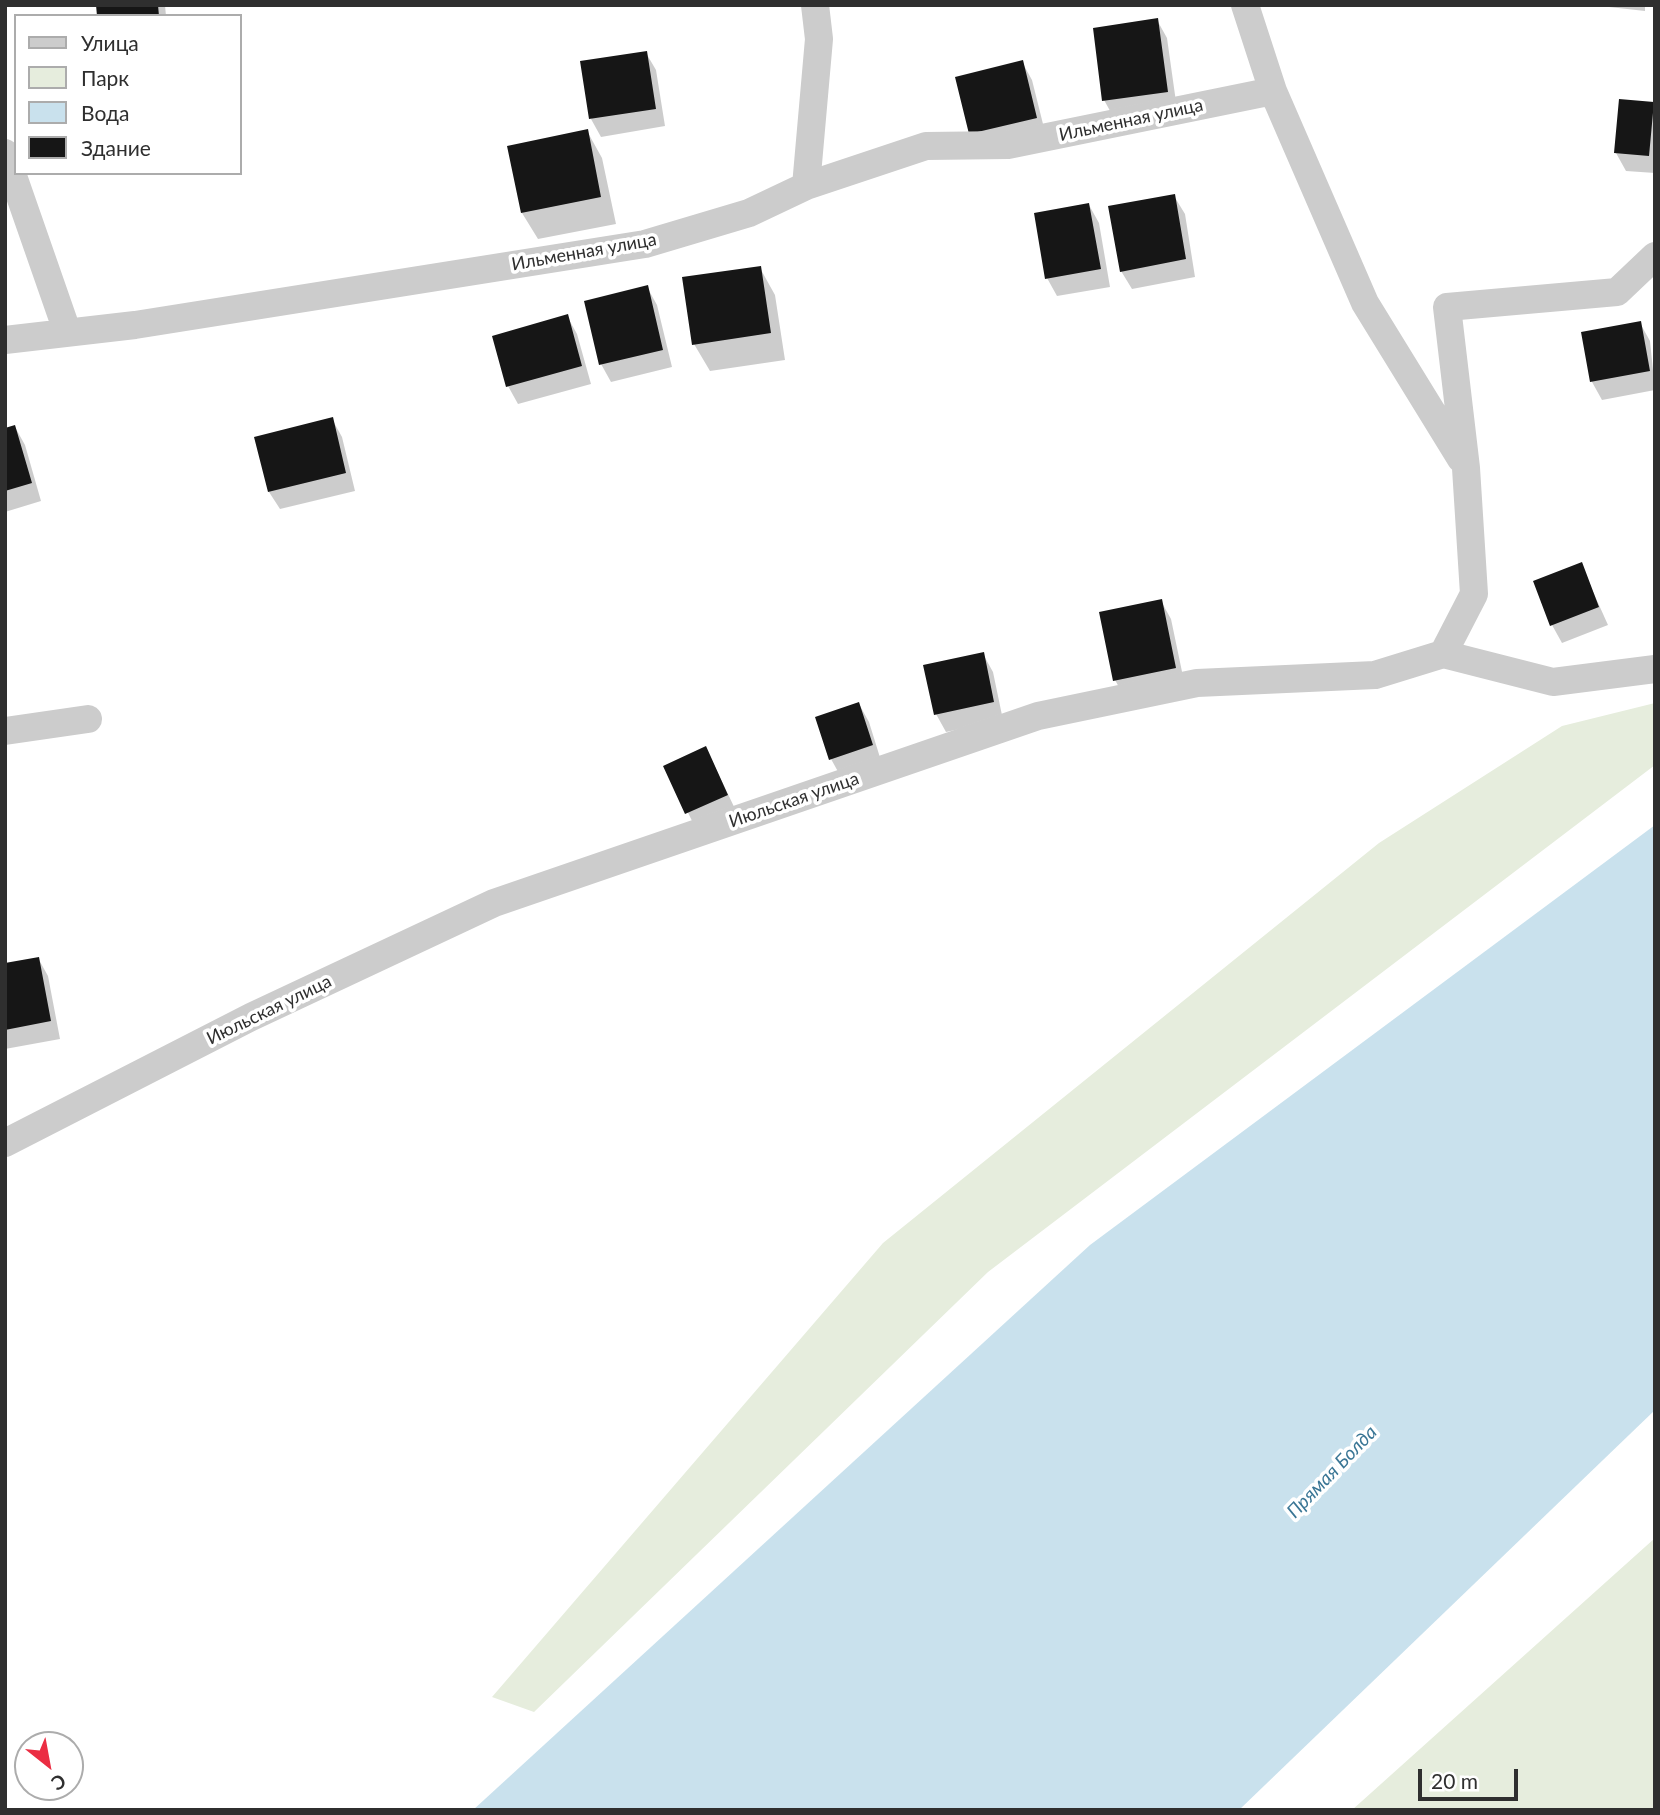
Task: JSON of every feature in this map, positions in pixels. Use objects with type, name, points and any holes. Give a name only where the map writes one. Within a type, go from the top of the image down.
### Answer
[{"type":"street","points":[[806,186],[819,39],[815,5]]},
{"type":"street","points":[[1245,5],[1273,90],[1365,303],[1466,468]]},
{"type":"street","name":"Ильменная улица","points":[[5,340],[135,325],[645,244],[749,213],[806,186],[926,146],[1008,145],[1273,90]]},
{"type":"street","points":[[5,153],[67,331]]},
{"type":"street","points":[[1655,256],[1616,292],[1447,307],[1466,468],[1474,594],[1443,654],[1553,682],[1655,669]]},
{"type":"street","name":"Июльская улица","points":[[5,1143],[251,1017],[494,903],[1038,716],[1197,683],[1375,675],[1443,654]]},
{"type":"street","points":[[5,731],[88,719]]},
{"type":"green space","points":[[1655,703],[1655,765],[988,1272],[534,1712],[492,1697],[883,1243],[1379,843],[1562,726]]},
{"type":"green space","points":[[1655,1538],[1655,1810],[1352,1810]]},
{"type":"water","name":"Прямая Болда","points":[[1655,825],[1655,1410],[1239,1810],[473,1810],[1090,1245]]},
{"type":"building","points":[[96,5],[158,5],[159,14],[97,14]]},
{"type":"building","points":[[1158,18],[1168,92],[1102,101],[1093,28]]},
{"type":"building","points":[[647,51],[656,109],[589,119],[580,61]]},
{"type":"building","points":[[1023,60],[1037,118],[969,134],[955,77]]},
{"type":"building","points":[[1619,99],[1654,102],[1649,156],[1614,153]]},
{"type":"building","points":[[588,129],[601,197],[521,213],[507,146]]},
{"type":"building","points":[[1175,194],[1186,259],[1120,272],[1108,206]]},
{"type":"building","points":[[1089,203],[1101,269],[1045,279],[1034,213]]},
{"type":"building","points":[[761,266],[771,333],[692,345],[682,277]]},
{"type":"building","points":[[648,285],[663,350],[599,365],[584,301]]},
{"type":"building","points":[[568,314],[582,366],[506,387],[492,336]]},
{"type":"building","points":[[1641,321],[1650,371],[1590,382],[1581,332]]},
{"type":"building","points":[[333,417],[346,473],[268,492],[254,437]]},
{"type":"building","points":[[15,425],[32,483],[5,491],[5,428]]},
{"type":"building","points":[[1582,562],[1599,607],[1550,626],[1533,581]]},
{"type":"building","points":[[1162,599],[1176,668],[1113,681],[1099,612]]},
{"type":"building","points":[[984,652],[994,702],[934,715],[923,665]]},
{"type":"building","points":[[859,702],[873,745],[829,760],[815,717]]},
{"type":"building","points":[[706,746],[728,795],[685,814],[663,766]]},
{"type":"building","points":[[39,957],[51,1021],[5,1030],[5,963]]}]
